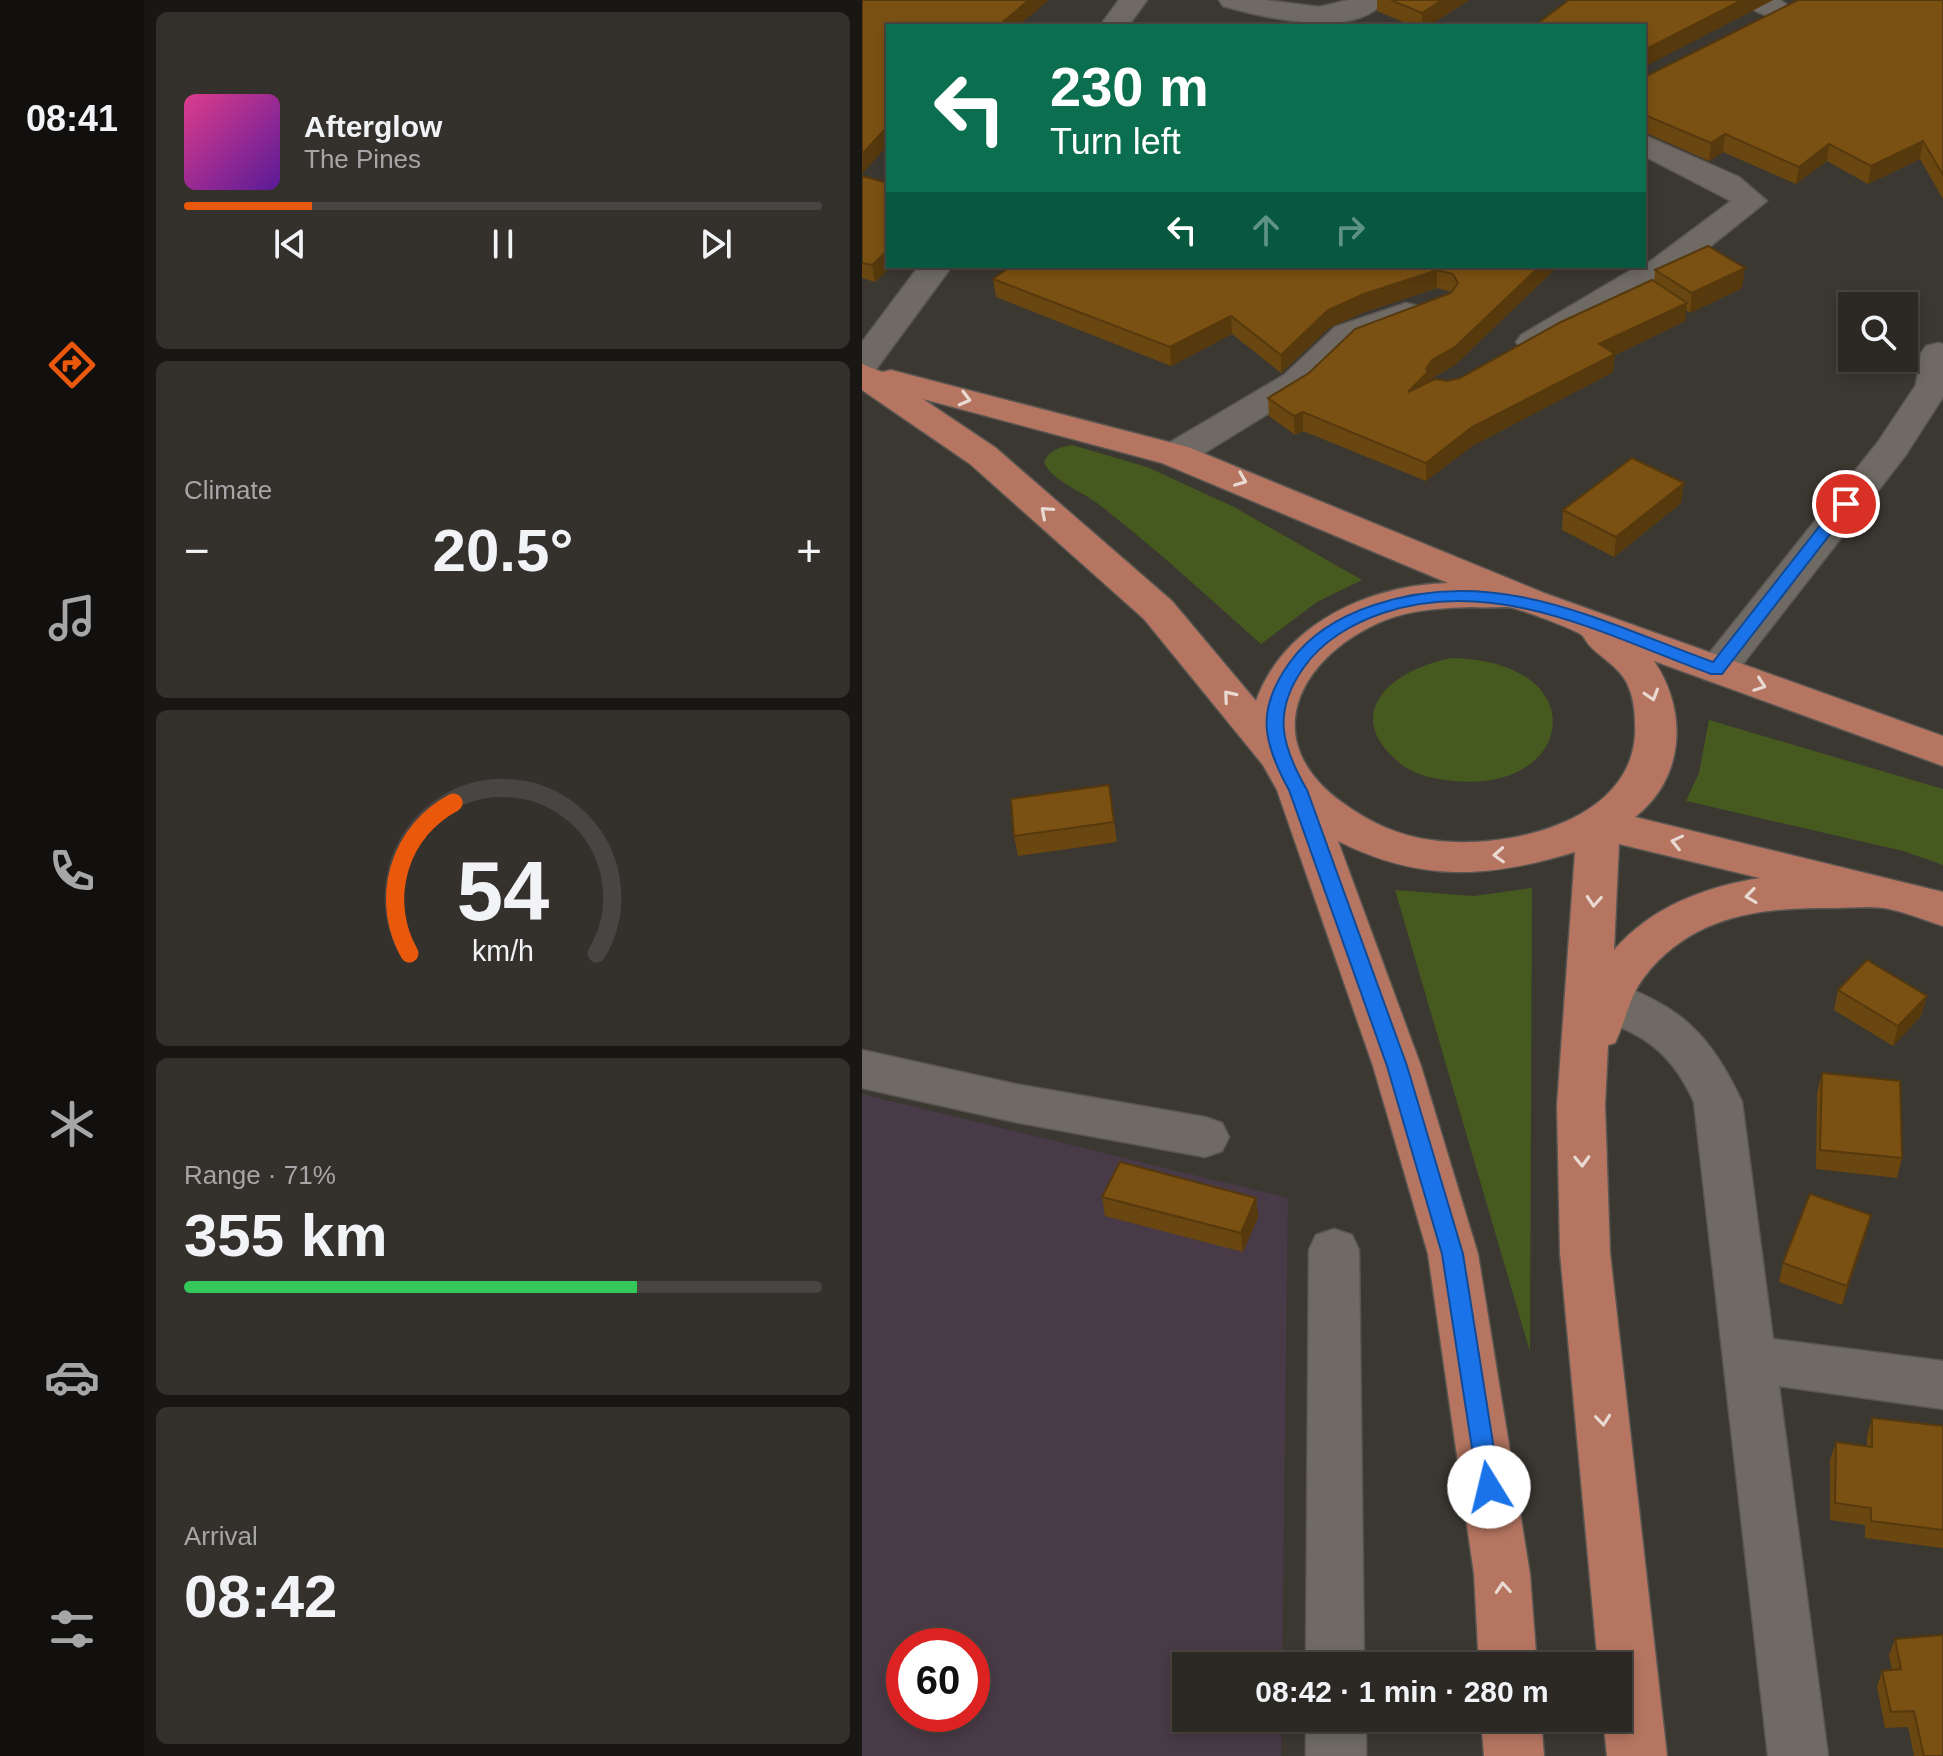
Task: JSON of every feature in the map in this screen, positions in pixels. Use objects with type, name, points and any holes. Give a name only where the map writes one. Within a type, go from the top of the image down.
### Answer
[{"type":"main road","points":[[862,373],[1175,455],[1530,602],[1943,752]]},
{"type":"main road","points":[[862,373],[983,456],[1158,610],[1326,817],[1383,845],[1451,858],[1516,854],[1574,837],[1599,824],[1621,807],[1650,769],[1660,727],[1651,686],[1623,649],[1581,621]]},
{"type":"main road","points":[[1507,1652],[1502,1574],[1453,1254],[1397,1066],[1288,773],[1274,712],[1281,687],[1309,648],[1354,617],[1411,598],[1473,594],[1530,602]]},
{"type":"main road","points":[[1599,824],[1885,892],[1943,909]]},
{"type":"main road","points":[[1599,824],[1581,1105],[1585,1253],[1637,1756]]},
{"type":"main road","points":[[1581,1105],[1605,998],[1631,960],[1668,925],[1714,902],[1771,893],[1885,892]]},
{"type":"main road","points":[[1512,1732],[1514,1756]]},
{"type":"street","points":[[1115,24],[1133,0]]},
{"type":"street","points":[[1233,0],[1328,22],[1371,0]]},
{"type":"street","points":[[1501,358],[1675,258],[1744,210],[1751,201],[1728,184],[1646,145]]},
{"type":"street","points":[[862,365],[935,268]]},
{"type":"street","points":[[1175,455],[1313,370],[1329,347],[1344,336],[1438,301]]},
{"type":"street","points":[[1717,670],[1892,448],[1933,385],[1938,353]]},
{"type":"street","points":[[1605,998],[1670,1029],[1703,1064],[1718,1102],[1798,1756]]},
{"type":"street","points":[[862,1069],[1015,1103],[1205,1137]]},
{"type":"street","points":[[1334,1250],[1335,1652]]},
{"type":"street","points":[[1748,1359],[1943,1385]]},
{"type":"street","points":[[1336,1732],[1336,1756]]},
{"type":"shaded area","points":[[862,1094],[1288,1198],[1282,1652],[1172,1652],[1172,1732],[1282,1732],[1281,1756],[862,1756]]},
{"type":"green space","points":[[1072,445],[1147,467],[1234,507],[1362,580],[1317,602],[1261,644],[1118,520],[1047,468],[1044,462],[1049,455]]},
{"type":"green space","points":[[1452,658],[1498,665],[1530,680],[1548,701],[1553,725],[1545,748],[1525,767],[1495,779],[1440,779],[1408,769],[1383,746],[1374,728],[1374,711],[1380,696],[1410,672]]},
{"type":"green space","points":[[1709,720],[1943,789],[1943,865],[1903,851],[1686,801],[1699,773]]},
{"type":"green space","points":[[1532,888],[1530,1352],[1395,890],[1474,896]]},
{"type":"building","points":[[862,0],[1029,0],[1000,24],[886,24],[886,128],[862,154]]},
{"type":"building","points":[[1391,0],[1442,0],[1422,13]]},
{"type":"building","points":[[1569,0],[1742,0],[1646,49],[1646,24],[1537,24]]},
{"type":"building","points":[[1798,0],[1943,0],[1943,175],[1923,141],[1871,166],[1829,144],[1799,167],[1725,134],[1711,143],[1646,115],[1646,76]]},
{"type":"building","points":[[862,176],[886,182],[886,252],[872,265],[862,263]]},
{"type":"building","points":[[1708,246],[1745,268],[1692,293],[1655,270]]},
{"type":"building","points":[[1008,268],[1538,268],[1455,347],[1432,360],[1426,369],[1428,372],[1408,392],[1435,379],[1447,381],[1460,378],[1561,322],[1652,280],[1687,303],[1599,344],[1615,354],[1472,427],[1426,463],[1303,412],[1294,416],[1268,398],[1309,373],[1355,329],[1451,293],[1458,283],[1453,274],[1437,270],[1364,294],[1328,310],[1281,355],[1231,316],[1170,347],[993,279]]},
{"type":"building","points":[[1632,458],[1684,483],[1616,537],[1563,510]]},
{"type":"building","points":[[1109,785],[1114,822],[1014,836],[1011,799]]},
{"type":"building","points":[[1867,960],[1927,996],[1898,1026],[1838,990]]},
{"type":"building","points":[[1822,1073],[1900,1081],[1902,1158],[1820,1150]]},
{"type":"building","points":[[1120,1162],[1256,1198],[1241,1233],[1102,1197]]},
{"type":"building","points":[[1810,1194],[1871,1215],[1847,1286],[1783,1263]]},
{"type":"building","points":[[1872,1418],[1943,1426],[1943,1530],[1871,1521],[1871,1508],[1835,1503],[1836,1442],[1872,1447]]},
{"type":"building","points":[[1943,1635],[1943,1756],[1924,1756],[1914,1711],[1891,1712],[1882,1671],[1901,1669],[1895,1639]]},
{"type":"route","points":[[1489,1487],[1453,1254],[1397,1066],[1298,790],[1278,756],[1274,712],[1281,687],[1309,648],[1354,617],[1411,598],[1473,594],[1530,602],[1717,670],[1846,504]]}]
